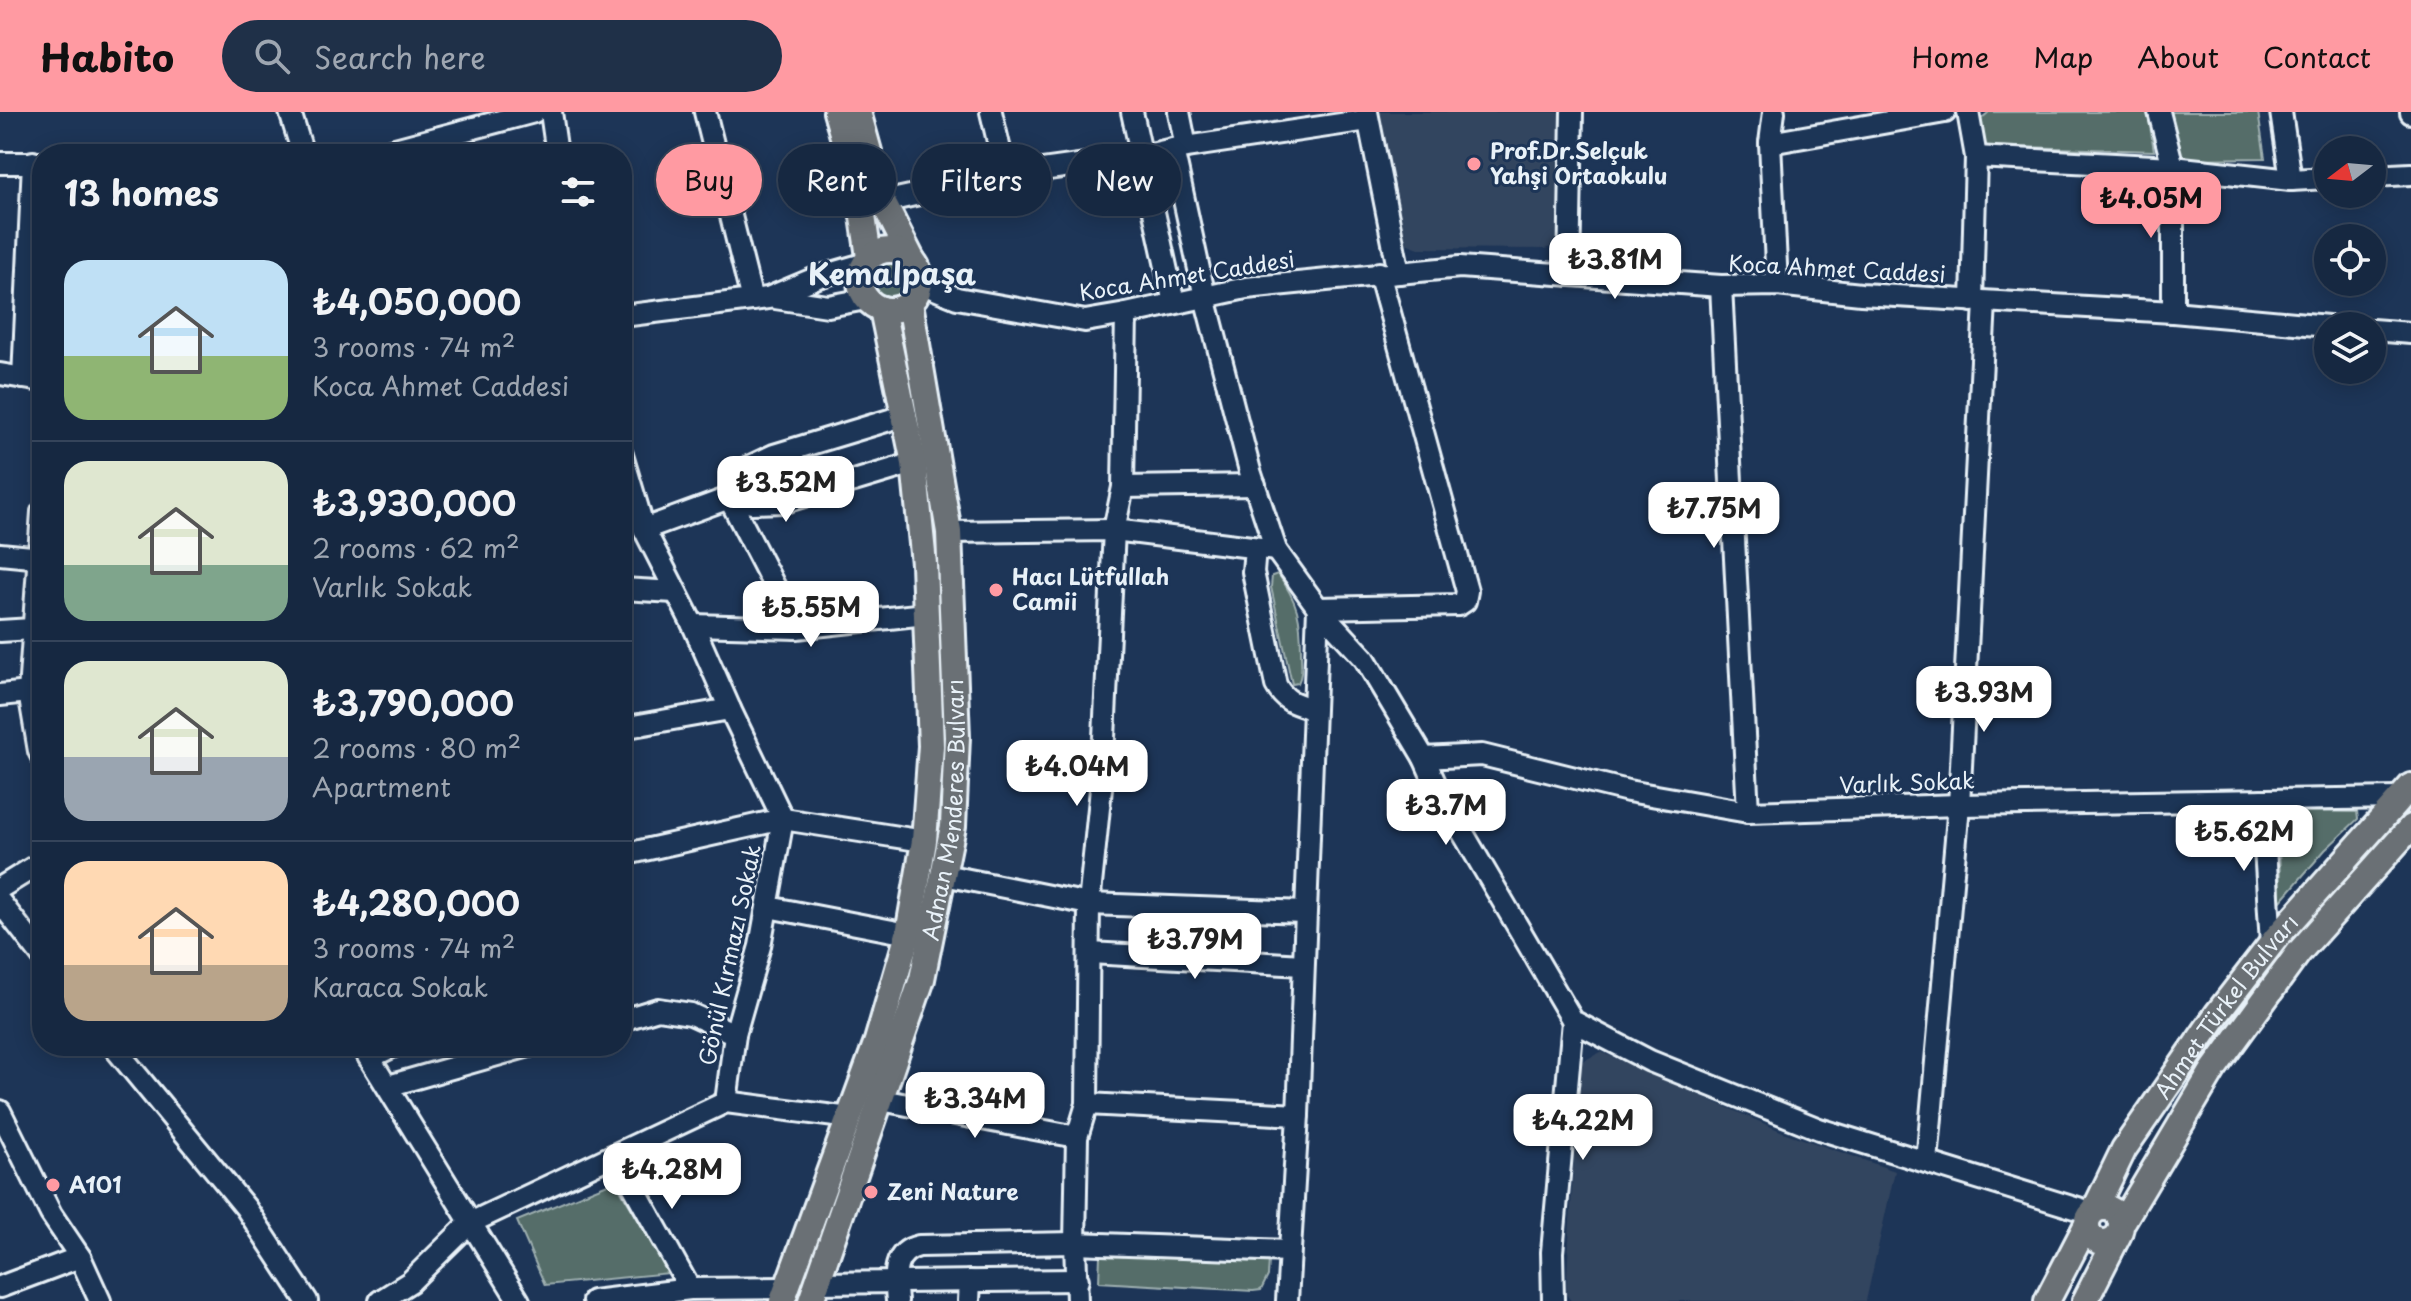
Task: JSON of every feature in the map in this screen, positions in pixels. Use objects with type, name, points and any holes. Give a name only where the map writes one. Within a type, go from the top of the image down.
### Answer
[{"type":"main road","name":"Adnan Menderes Bulvarı","points":[[784,1294],[877,1041],[908,934],[924,841],[931,746],[926,614],[914,463],[906,415],[874,304],[859,282],[866,261],[860,196],[836,112]]},
{"type":"main road","name":"Adnan Menderes Bulvarı","points":[[858,112],[867,144]]},
{"type":"main road","name":"Adnan Menderes Bulvarı","points":[[814,1292],[922,979],[953,826],[957,737],[949,532],[915,293],[920,275],[890,216]]},
{"type":"main road","points":[[866,261],[886,249],[905,253],[912,259]]},
{"type":"main road","points":[[874,304],[892,310],[915,293]]},
{"type":"main road","name":"Ahmet Türkel Bulvarı","points":[[2047,1301],[2124,1149],[2217,1014],[2271,944],[2404,792]]},
{"type":"main road","name":"Ahmet Türkel Bulvarı","points":[[2085,1301],[2120,1229],[2213,1070],[2299,952],[2411,827]]},
{"type":"main road","points":[[2091,1216],[2112,1209],[2120,1217],[2120,1229]]},
{"type":"street","points":[[290,112],[300,144]]},
{"type":"street","points":[[414,144],[534,112]]},
{"type":"street","points":[[551,112],[556,144]]},
{"type":"street","points":[[705,112],[760,299]]},
{"type":"street","points":[[991,112],[999,144]]},
{"type":"street","points":[[1132,112],[1139,144]]},
{"type":"street","points":[[1179,112],[1180,144]]},
{"type":"street","points":[[1569,275],[1572,112]]},
{"type":"street","points":[[1774,112],[1770,143],[1777,285]]},
{"type":"street","points":[[1770,143],[1895,117],[1945,112]]},
{"type":"street","points":[[1927,1162],[1959,805],[1978,302],[1976,157],[1968,112]]},
{"type":"street","points":[[2159,112],[2173,167],[2173,312]]},
{"type":"street","points":[[2281,112],[2291,180]]},
{"type":"street","points":[[1181,148],[1367,116],[1389,273],[1467,591],[1465,601],[1459,605],[1318,608]]},
{"type":"street","points":[[1181,154],[1205,297],[1255,485],[1276,550],[1318,608],[1365,659],[1573,1021],[1650,1061],[1819,1129],[2091,1216]]},
{"type":"street","points":[[1976,157],[2173,167],[2291,180],[2314,179]]},
{"type":"street","points":[[0,163],[32,163]]},
{"type":"street","points":[[2386,175],[2411,174]]},
{"type":"street","points":[[1155,216],[1174,303]]},
{"type":"street","points":[[760,299],[866,261]]},
{"type":"street","name":"Koca Ahmet Caddesi","points":[[915,293],[1085,321],[1246,288],[1460,267],[1721,286],[1777,285],[1861,294],[2173,312],[2314,325]]},
{"type":"street","points":[[1721,286],[1748,812]]},
{"type":"street","points":[[632,315],[760,299],[828,306],[874,304]]},
{"type":"street","points":[[1077,1301],[1077,1137],[1087,1104],[1089,904],[1102,779],[1114,530],[1123,487],[1126,314]]},
{"type":"street","points":[[2386,331],[2411,333]]},
{"type":"street","points":[[0,374],[32,379]]},
{"type":"street","points":[[796,628],[729,498],[738,472],[758,462],[906,415]]},
{"type":"street","points":[[644,529],[729,498],[752,503],[784,502],[914,463]]},
{"type":"street","points":[[1123,487],[1255,485]]},
{"type":"street","points":[[632,492],[644,529],[693,625],[783,819]]},
{"type":"street","points":[[949,532],[1114,530],[1276,550]]},
{"type":"street","points":[[1255,548],[1253,572],[1276,685],[1290,703],[1313,709]]},
{"type":"street","points":[[0,554],[32,557]]},
{"type":"street","points":[[632,590],[675,592]]},
{"type":"street","points":[[1287,1301],[1298,1115],[1318,608]]},
{"type":"street","points":[[693,625],[796,628],[926,614]]},
{"type":"street","points":[[0,631],[32,629],[29,692],[32,710]]},
{"type":"street","points":[[0,695],[29,692]]},
{"type":"street","points":[[632,726],[730,709]]},
{"type":"street","name":"Varlık Sokak","points":[[1424,758],[1482,755],[1628,791],[1748,812],[2262,800],[2404,792]]},
{"type":"street","points":[[2262,800],[2271,944]]},
{"type":"street","points":[[632,853],[783,819],[924,841]]},
{"type":"street","name":"Gönül Kırmazı Sokak","points":[[726,1102],[735,1034],[760,946],[783,819]]},
{"type":"street","points":[[0,888],[32,868]]},
{"type":"street","points":[[944,875],[1089,904],[1305,912]]},
{"type":"street","points":[[0,902],[32,943]]},
{"type":"street","points":[[768,907],[908,934]]},
{"type":"street","points":[[1090,953],[1303,965]]},
{"type":"street","points":[[632,1017],[658,1009],[691,1014],[735,1034]]},
{"type":"street","points":[[1553,1301],[1552,1252],[1573,1021]]},
{"type":"street","points":[[121,1056],[246,1208],[307,1301]]},
{"type":"street","points":[[369,1056],[519,1301]]},
{"type":"street","points":[[388,1086],[458,1056]]},
{"type":"street","points":[[881,1100],[1077,1137]]},
{"type":"street","points":[[380,1301],[410,1282],[470,1223],[726,1102],[850,1118]]},
{"type":"street","points":[[1087,1104],[1298,1115]]},
{"type":"street","points":[[0,1111],[7,1140],[80,1257],[100,1301]]},
{"type":"street","points":[[616,1155],[690,1289]]},
{"type":"street","points":[[896,1291],[898,1260],[913,1247],[1075,1243],[1289,1251]]},
{"type":"street","points":[[0,1287],[80,1257]]},
{"type":"street","points":[[814,1292],[970,1291],[1078,1280]]},
{"type":"street","points":[[593,1301],[643,1298],[690,1289],[784,1294]]},
{"type":"shaded area","name":"Prof.Dr.Selçuk Yahşi Ortaokulu","points":[[1376,112],[1562,112],[1559,244],[1545,249],[1419,248],[1403,242]]},
{"type":"shaded area","points":[[1601,1052],[1783,1132],[1895,1171],[1866,1301],[1571,1301],[1566,1294],[1579,1063]]},
{"type":"green space","points":[[1989,112],[2148,112],[2154,151],[1985,146],[1981,119]]},
{"type":"green space","points":[[2169,112],[2258,112],[2265,158],[2183,159],[2177,153]]},
{"type":"green space","points":[[891,260],[904,266],[910,279],[904,292],[891,298],[878,292],[872,279],[878,266]]},
{"type":"green space","points":[[1278,574],[1290,593],[1299,620],[1301,672],[1298,683],[1292,684],[1271,587],[1272,576]]},
{"type":"green space","points":[[2289,811],[2357,812],[2358,819],[2325,850],[2280,902],[2279,819]]},
{"type":"green space","points":[[615,1181],[670,1273],[545,1285],[517,1221]]},
{"type":"green space","points":[[1100,1255],[1269,1260],[1268,1276],[1261,1290],[1253,1291],[1099,1282]]},
{"type":"place","name":"Prof.Dr.Selçuk Yahşi Ortaokulu","points":[[1474,164]]},
{"type":"place","name":"Hacı Lütfullah Camii","points":[[996,590]]},
{"type":"place","name":"A101","points":[[53,1185]]},
{"type":"place","name":"Zeni Nature","points":[[871,1192]]},
{"type":"district","name":"Kemalpaşa","points":[[892,275]]}]
